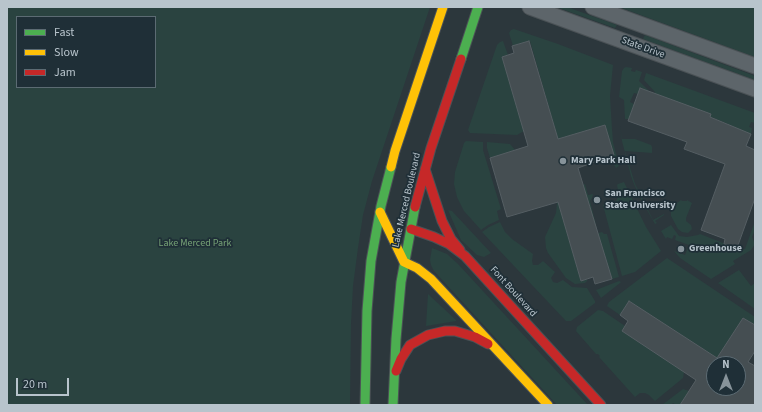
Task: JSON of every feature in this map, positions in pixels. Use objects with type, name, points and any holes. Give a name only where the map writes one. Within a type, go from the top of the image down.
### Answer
[{"type":"main road","points":[[365,405],[367,311],[371,261],[380,212],[395,151],[443,7]]},
{"type":"main road","name":"Lake Merced Boulevard","points":[[393,405],[397,326],[404,262],[411,229],[425,168],[478,7]]},
{"type":"main road","points":[[425,168],[436,206],[444,226],[451,239],[465,256]]},
{"type":"main road","points":[[380,212],[389,248],[404,262],[417,268],[431,278],[548,405]]},
{"type":"main road","points":[[371,261],[411,229]]},
{"type":"main road","name":"Font Boulevard","points":[[411,229],[449,244],[465,256],[601,405]]},
{"type":"main road","points":[[394,377],[401,359],[410,345],[437,333],[455,331],[466,333],[484,342],[501,354]]},
{"type":"street","name":"State Drive","points":[[530,7],[755,89]]},
{"type":"street","points":[[593,7],[755,66]]},
{"type":"green space","name":"Lake Merced Park","points":[[7,7],[430,7],[372,181],[363,215],[353,286],[350,405],[7,405]]},
{"type":"green space","points":[[556,7],[567,7],[617,25],[615,28]]},
{"type":"green space","points":[[619,7],[755,7],[755,57]]},
{"type":"green space","points":[[514,29],[613,65],[610,96],[613,142],[619,166],[616,168],[614,165],[613,155],[605,125],[558,139],[530,41],[513,46],[509,33]]},
{"type":"green space","points":[[645,35],[755,76],[755,80],[643,39]]},
{"type":"green space","points":[[503,41],[508,55],[502,57],[524,131],[517,135],[470,133],[468,130],[497,45]]},
{"type":"green space","points":[[626,67],[632,68],[631,71],[635,72],[636,70],[642,72],[639,81],[650,92],[640,88],[638,94],[634,93],[630,102],[634,104],[629,119],[625,119],[624,100],[619,97],[622,71]]},
{"type":"green space","points":[[646,73],[755,113],[755,123],[751,122],[749,127],[752,128],[751,134],[728,126],[728,124],[654,94],[655,92],[644,80]]},
{"type":"green space","points":[[620,126],[622,139],[635,139],[651,145],[652,147],[652,153],[625,151],[635,184],[653,220],[664,214],[655,221],[657,223],[655,224],[643,203],[631,176],[622,141]]},
{"type":"green space","points":[[466,141],[483,142],[483,150],[501,209],[497,211],[499,220],[481,230],[464,211],[457,197],[454,184],[455,172],[464,143]]},
{"type":"green space","points":[[487,142],[510,144],[515,150],[490,158]]},
{"type":"green space","points":[[624,182],[646,227],[661,251],[635,272],[622,276],[603,205],[616,201],[619,195],[617,185]]},
{"type":"green space","points":[[585,184],[588,195],[593,194],[590,201],[598,233],[602,232],[607,234],[619,277],[612,279],[583,185]]},
{"type":"green space","points":[[681,200],[687,200],[692,203],[686,218],[686,221],[691,225],[692,229],[688,233],[682,232],[678,229],[671,216],[671,210],[674,205]]},
{"type":"green space","points":[[558,202],[581,281],[587,279],[585,283],[575,284],[566,278],[546,248],[545,237],[556,213]]},
{"type":"green space","points":[[448,210],[452,211],[491,253],[484,257],[477,255],[461,240]]},
{"type":"green space","points":[[755,221],[755,230],[752,237],[755,244],[751,250],[733,261],[735,264],[711,279],[680,258],[674,251],[685,255],[689,245],[675,240],[676,236],[674,235],[672,239],[667,237],[666,239],[661,231],[671,225],[679,236],[687,237],[700,234],[741,250],[745,249]]},
{"type":"green space","points":[[500,222],[505,232],[512,239],[533,254],[533,265],[538,265],[543,261],[555,272],[551,278],[553,282],[557,283],[563,280],[572,287],[587,288],[595,303],[571,321],[566,321],[482,232]]},
{"type":"green space","points":[[432,248],[447,254],[458,264],[588,405],[557,405],[434,271],[430,260]]},
{"type":"green space","points":[[667,258],[755,317],[755,325],[743,318],[718,356],[714,356],[629,301],[620,315],[607,306],[609,302]]},
{"type":"green space","points":[[739,270],[751,286],[755,283],[755,309],[718,283]]},
{"type":"green space","points":[[619,281],[621,282],[601,298],[596,290]]},
{"type":"green space","points":[[428,294],[456,320],[456,321],[426,326]]},
{"type":"green space","points":[[598,310],[603,311],[625,326],[622,331],[684,372],[683,378],[655,401],[645,393],[640,393],[635,397],[599,357],[600,356],[596,354],[576,331],[577,327]]},
{"type":"green space","points":[[683,389],[689,391],[680,405],[673,403],[671,405],[662,405]]},
{"type":"building","name":"Mary Park Hall","points":[[529,41],[558,139],[605,125],[614,155],[578,168],[612,279],[595,284],[593,277],[581,281],[558,202],[507,217],[490,158],[528,146],[502,57],[514,53],[512,46]]},
{"type":"building","points":[[640,88],[711,114],[710,117],[751,134],[746,146],[755,150],[755,198],[737,248],[724,244],[725,239],[701,230],[725,164],[684,149],[687,142],[628,121]]},
{"type":"building","points":[[629,301],[714,356],[706,356],[706,396],[746,396],[746,356],[718,356],[743,318],[755,325],[755,351],[748,362],[755,366],[755,405],[680,405],[696,380],[622,331],[628,321],[620,315]]},
{"type":"traffic: fast","points":[[461,59],[478,7]]},
{"type":"traffic: fast","points":[[365,405],[367,311],[371,261],[381,206],[391,167]]},
{"type":"traffic: fast","points":[[393,405],[396,339],[401,282],[415,207]]},
{"type":"traffic: slow","points":[[391,167],[443,7]]},
{"type":"traffic: slow","points":[[380,212],[404,262],[417,268],[431,279],[548,405]]},
{"type":"traffic: jam","points":[[415,207],[431,148],[461,59]]},
{"type":"traffic: jam","points":[[425,169],[442,221],[451,239],[460,250]]},
{"type":"traffic: jam","points":[[411,229],[449,244],[465,256],[601,405]]},
{"type":"traffic: jam","points":[[396,371],[401,359],[410,345],[428,335],[445,331],[455,331],[475,337],[488,344]]},
{"type":"place","name":"Mary Park Hall","points":[[563,161]]},
{"type":"place","name":"San Francisco State University","points":[[597,200]]},
{"type":"place","name":"Greenhouse","points":[[681,249]]}]
